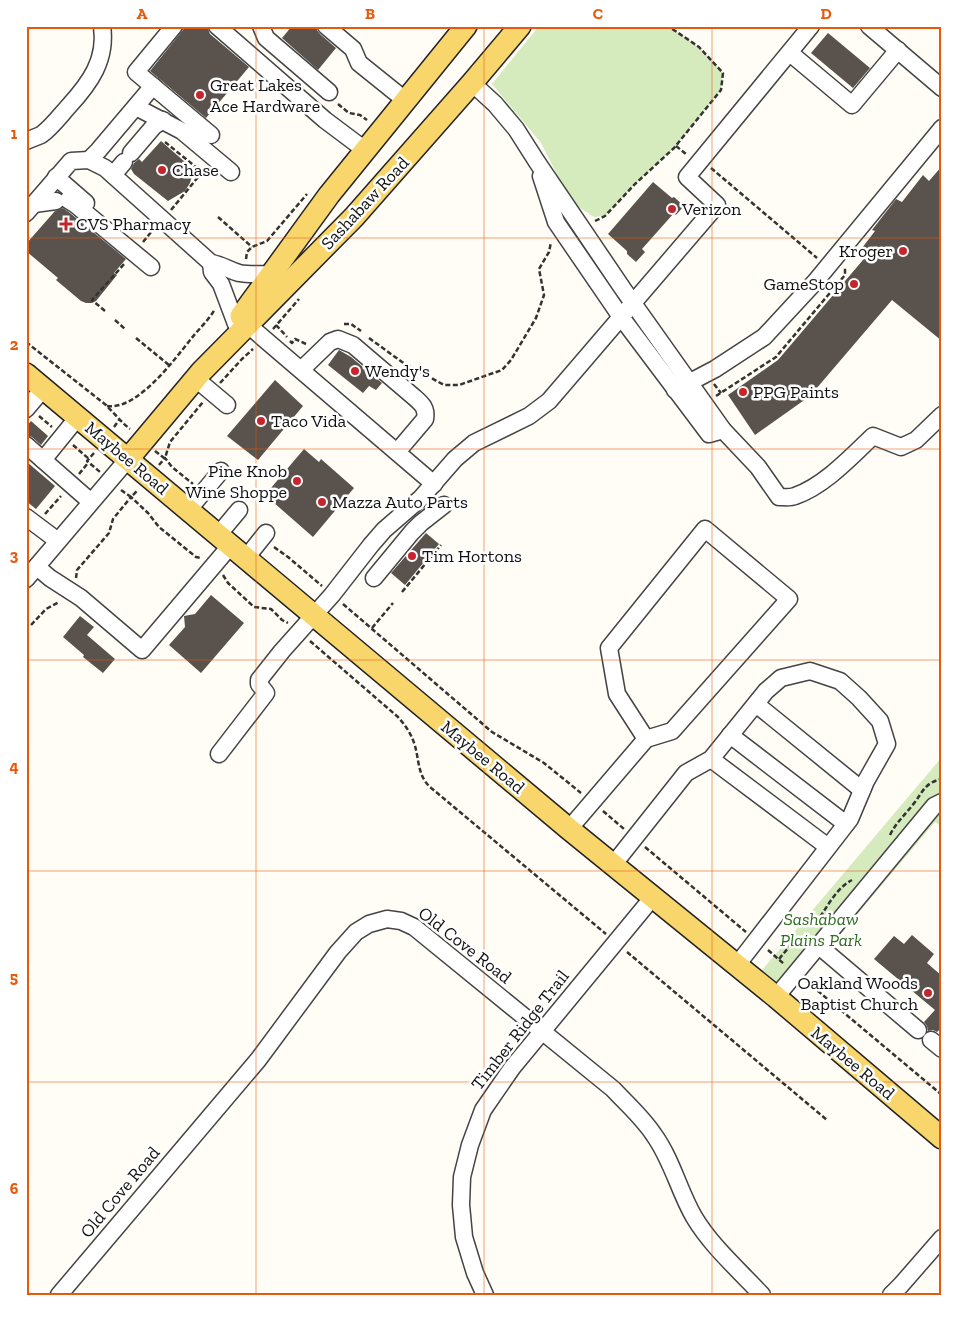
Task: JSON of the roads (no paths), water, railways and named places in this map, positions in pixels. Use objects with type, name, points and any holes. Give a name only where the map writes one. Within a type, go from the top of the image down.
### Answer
[{"type":"main road","name":"Sashabaw Road","points":[[242,324],[272,274],[370,135],[405,100],[466,26]]},
{"type":"main road","name":"Sashabaw Road","points":[[128,459],[242,324],[354,217],[520,26]]},
{"type":"main road","points":[[370,135],[371,166],[377,172],[393,173]]},
{"type":"main road","name":"Maybee Road","points":[[26,374],[570,829],[776,997],[942,1138]]},
{"type":"street","points":[[26,141],[41,135],[85,88],[98,64],[104,40],[102,26]]},
{"type":"street","points":[[174,26],[136,72],[211,135]]},
{"type":"street","points":[[217,26],[325,120],[370,135]]},
{"type":"street","points":[[261,26],[266,38],[331,96]]},
{"type":"street","points":[[326,26],[353,49],[358,63],[405,100]]},
{"type":"street","points":[[219,754],[266,694],[266,691],[259,684],[259,680],[332,595],[384,530],[434,484],[454,459],[474,443],[529,416],[549,401],[717,205],[687,177],[811,26]]},
{"type":"street","points":[[869,26],[942,88]]},
{"type":"street","points":[[790,52],[852,105],[898,50]]},
{"type":"street","points":[[472,83],[516,129],[633,303],[709,434],[723,430],[758,467],[779,497],[793,497],[823,481],[872,436],[902,447],[916,440],[942,415]]},
{"type":"street","points":[[89,160],[153,86]]},
{"type":"street","points":[[136,107],[182,131],[231,172]]},
{"type":"street","points":[[113,175],[154,126],[163,120]]},
{"type":"street","points":[[682,386],[715,370],[764,337],[815,282],[942,128]]},
{"type":"street","points":[[30,208],[71,161],[89,160],[105,168],[211,263],[220,264],[238,272],[272,274]]},
{"type":"street","points":[[537,162],[556,222],[560,229],[621,317],[682,386]]},
{"type":"street","points":[[56,177],[99,214],[114,230],[124,245]]},
{"type":"street","points":[[30,208],[62,201],[76,205],[150,266]]},
{"type":"street","points":[[211,263],[212,272],[222,284],[242,324],[301,370],[434,484]]},
{"type":"street","points":[[301,370],[338,332],[423,405],[426,412],[425,419],[399,454]]},
{"type":"street","points":[[198,376],[230,402]]},
{"type":"street","points":[[26,409],[44,389]]},
{"type":"street","points":[[43,460],[78,418]]},
{"type":"street","points":[[26,446],[92,502]]},
{"type":"street","name":"Sashabaw Road","points":[[32,573],[128,459]]},
{"type":"street","points":[[189,510],[221,471]]},
{"type":"street","points":[[374,578],[412,532],[444,505]]},
{"type":"street","points":[[232,546],[239,510]]},
{"type":"street","points":[[31,521],[58,541]]},
{"type":"street","points":[[570,829],[646,739],[672,731],[789,600],[705,529],[609,648],[617,694],[646,739]]},
{"type":"street","points":[[32,573],[50,578],[81,598],[142,650],[232,546],[266,533]]},
{"type":"street","points":[[614,865],[686,773],[711,759],[766,692],[781,678],[810,671],[840,681],[880,721],[887,744],[846,824],[737,965]]},
{"type":"street","points":[[756,704],[862,790]]},
{"type":"street","points":[[730,735],[846,824]]},
{"type":"street","points":[[711,759],[828,848]]},
{"type":"street","points":[[776,997],[796,974],[814,940],[934,806],[942,802]]},
{"type":"street","name":"Timber Ridge Trail","points":[[485,1295],[475,1273],[464,1237],[461,1204],[462,1177],[470,1145],[483,1110],[512,1068],[653,897]]},
{"type":"street","name":"Old Cove Road","points":[[59,1295],[258,1060],[338,952],[356,932],[369,924],[387,919],[401,921],[414,927],[613,1090],[636,1112],[654,1134],[668,1159],[694,1217],[711,1241],[762,1295]]},
{"type":"street","points":[[814,940],[930,1040]]},
{"type":"street","points":[[891,1295],[942,1238]]},
{"type":"place","name":"Great Lakes Ace Hardware","points":[[200,95]]},
{"type":"place","name":"Chase","points":[[162,170]]},
{"type":"place","name":"Verizon","points":[[672,209]]},
{"type":"place","name":"CVS Pharmacy","points":[[66,224]]},
{"type":"place","name":"Kroger","points":[[903,251]]},
{"type":"place","name":"GameStop","points":[[854,284]]},
{"type":"place","name":"Wendy's","points":[[355,371]]},
{"type":"place","name":"PPG Paints","points":[[743,392]]},
{"type":"place","name":"Taco Vida","points":[[261,421]]},
{"type":"place","name":"Pine Knob Wine Shoppe","points":[[297,481]]},
{"type":"place","name":"Mazza Auto Parts","points":[[322,502]]},
{"type":"place","name":"Tim Hortons","points":[[412,556]]},
{"type":"place","name":"Oakland Woods Baptist Church","points":[[928,993]]},
{"type":"park label","name":"Sashabaw Plains Park","points":[[821,930]]}]
